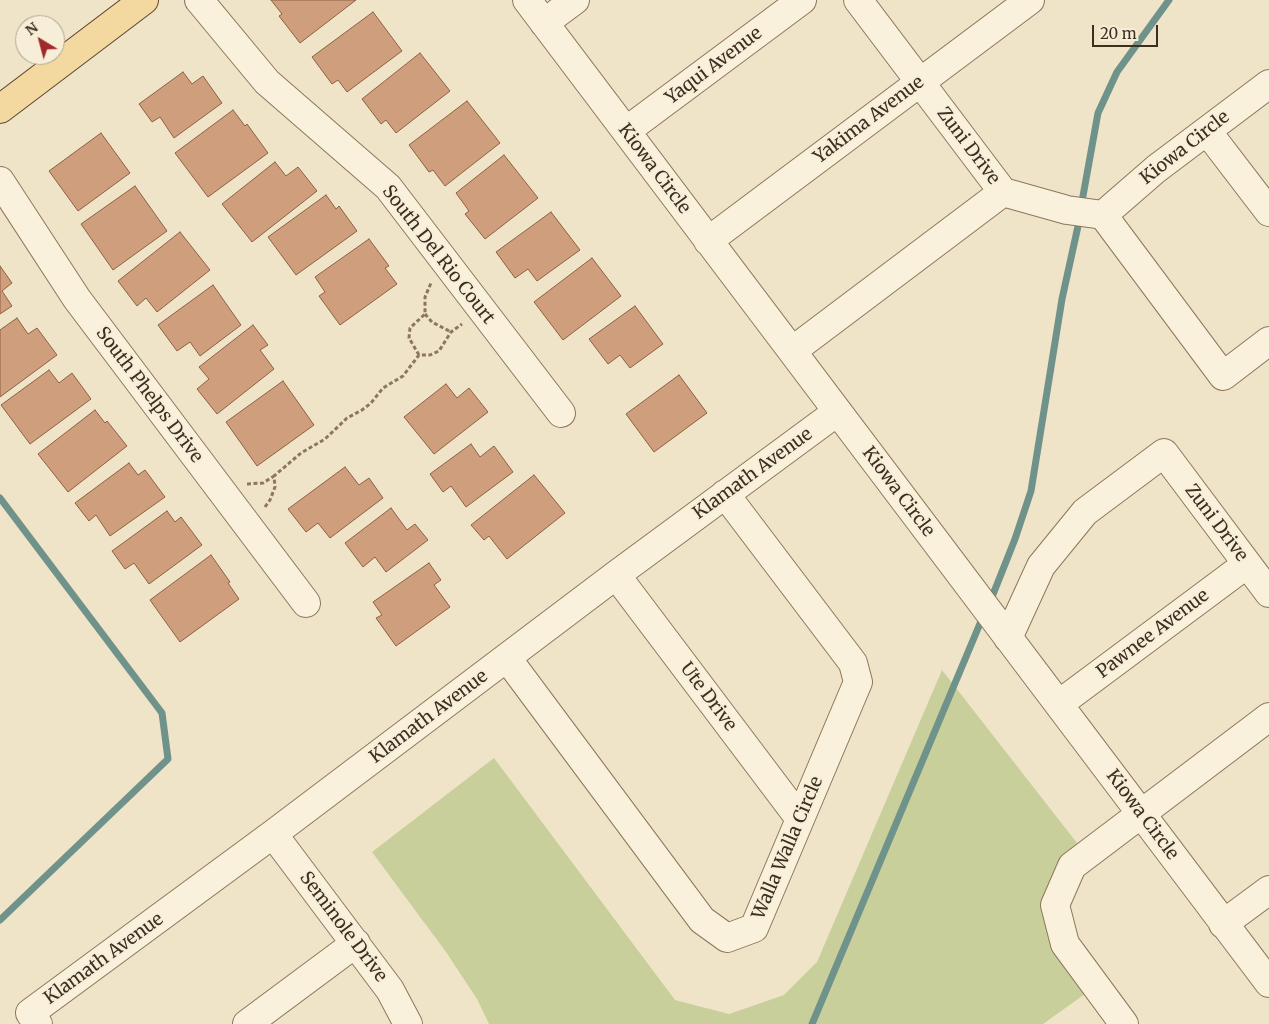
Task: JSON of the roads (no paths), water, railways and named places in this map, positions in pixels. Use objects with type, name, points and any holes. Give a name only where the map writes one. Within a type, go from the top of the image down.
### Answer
[{"type":"main road","points":[[0,109],[144,0]]},
{"type":"street","name":"South Del Rio Court","points":[[200,0],[267,82],[388,187],[561,413]]},
{"type":"street","name":"Kiowa Circle","points":[[528,0],[1001,630],[1269,983]]},
{"type":"street","points":[[544,22],[575,0]]},
{"type":"street","name":"Yaqui Avenue","points":[[626,131],[802,0]]},
{"type":"street","name":"Zuni Drive","points":[[858,0],[1003,192],[1067,210],[1099,214]]},
{"type":"street","name":"Yakima Avenue","points":[[708,241],[1030,0]]},
{"type":"street","name":"Kiowa Circle","points":[[1099,214],[1269,84]]},
{"type":"street","points":[[1207,131],[1269,212]]},
{"type":"street","name":"South Phelps Drive","points":[[0,181],[76,299],[306,603]]},
{"type":"street","points":[[792,351],[1003,192]]},
{"type":"street","points":[[1099,214],[1223,376],[1269,341]]},
{"type":"street","name":"Klamath Avenue","points":[[38,1024],[30,1013],[273,834],[837,412]]},
{"type":"street","name":"Zuni Drive","points":[[1001,630],[1041,566],[1084,512],[1164,452],[1269,593]]},
{"type":"street","name":"Walla Walla Circle","points":[[507,658],[702,920],[727,938],[754,928],[858,682],[853,663],[725,494]]},
{"type":"street","name":"Pawnee Avenue","points":[[1058,704],[1247,564]]},
{"type":"street","name":"Ute Drive","points":[[616,576],[800,819]]},
{"type":"street","points":[[1124,1024],[1065,944],[1055,905],[1072,866],[1269,717]]},
{"type":"street","name":"Seminole Drive","points":[[273,834],[390,990],[408,1024]]},
{"type":"street","points":[[1223,924],[1269,890]]},
{"type":"street","points":[[247,1024],[356,943]]},
{"type":"waterway","points":[[1081,207],[1098,113],[1117,72],[1169,0]]},
{"type":"waterway","points":[[990,602],[1015,539],[1031,491],[1062,299],[1080,217]]},
{"type":"waterway","points":[[0,498],[162,713],[168,759],[0,920]]},
{"type":"waterway","points":[[812,1024],[984,614]]}]
